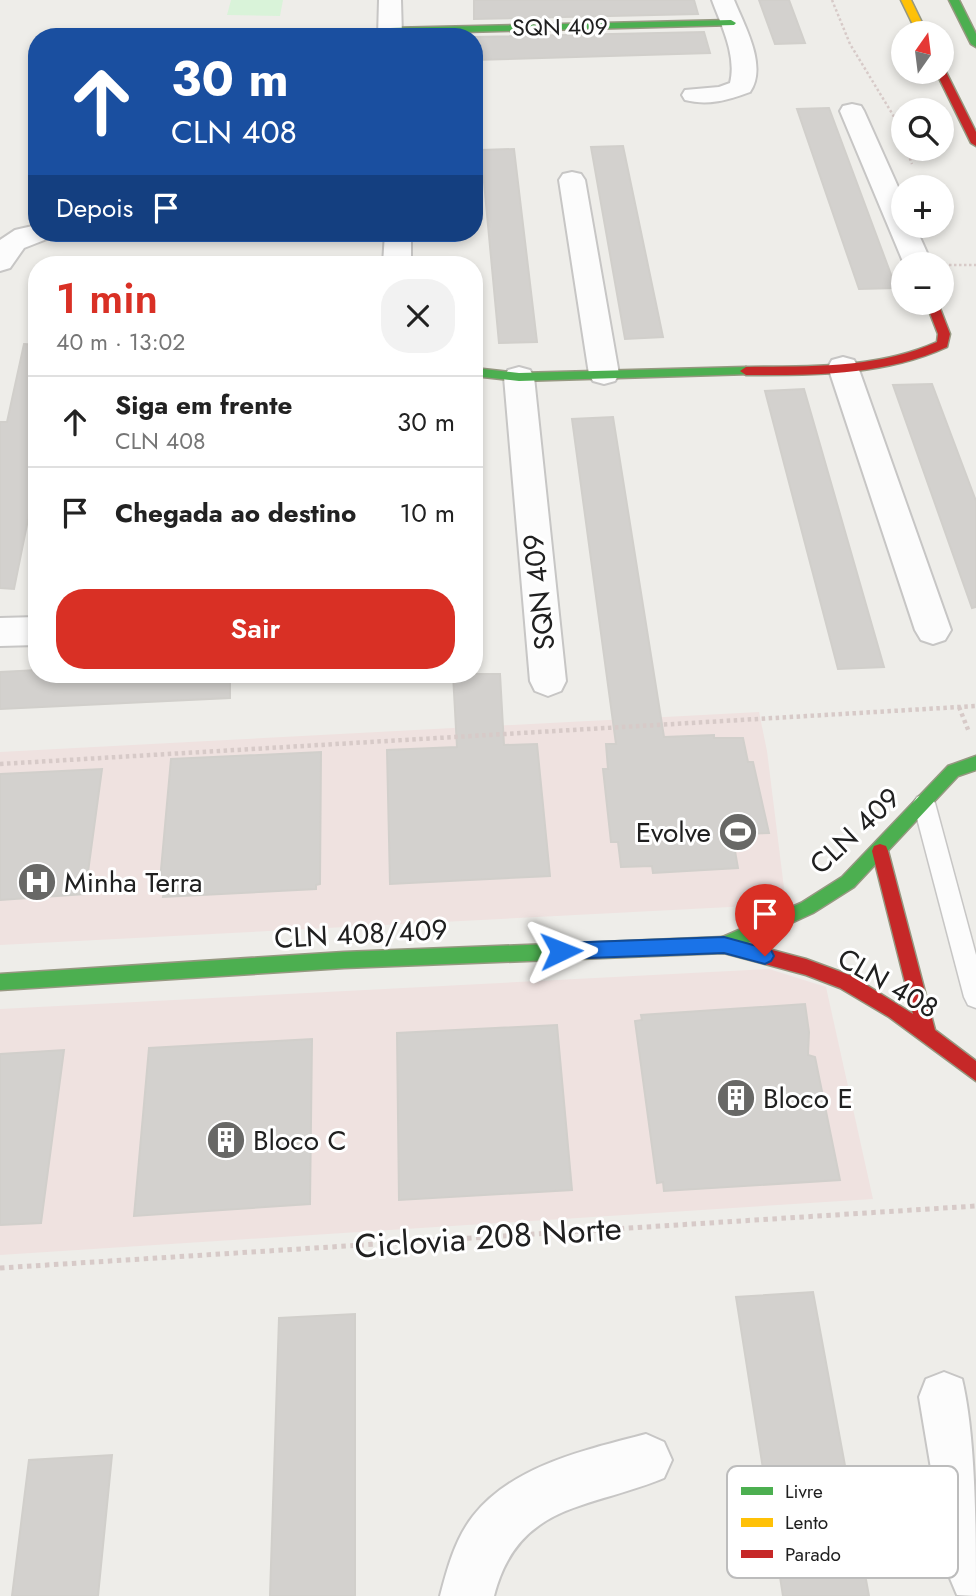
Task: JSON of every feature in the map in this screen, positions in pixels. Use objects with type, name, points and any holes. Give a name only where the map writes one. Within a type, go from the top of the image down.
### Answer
[{"type":"street","name":"SQN 409","points":[[390,0],[390,28]]},
{"type":"street","points":[[694,95],[722,94],[741,87],[744,66],[723,0]]},
{"type":"street","points":[[906,0],[916,21]]},
{"type":"street","points":[[954,0],[976,44]]},
{"type":"street","name":"SQN 409","points":[[483,31],[731,23]]},
{"type":"street","points":[[947,84],[976,143]]},
{"type":"street","points":[[852,111],[913,252]]},
{"type":"street","points":[[572,180],[604,374]]},
{"type":"street","points":[[0,262],[2,254],[14,240],[28,236]]},
{"type":"street","points":[[483,373],[519,377],[843,368],[907,359],[934,352],[943,344],[944,334],[937,315]]},
{"type":"street","points":[[843,368],[933,629]]},
{"type":"street","name":"SQN 409","points":[[519,377],[548,681]]},
{"type":"street","points":[[0,632],[28,631]]},
{"type":"street","name":"CLN 409","points":[[724,945],[807,908],[848,882],[953,771],[976,763]]},
{"type":"street","points":[[880,850],[927,1034]]},
{"type":"street","name":"CLN 408/409","points":[[0,982],[344,960],[724,945]]},
{"type":"street","name":"CLN 408","points":[[724,945],[806,967],[846,982],[895,1011],[976,1072]]},
{"type":"street","points":[[944,1397],[956,1466]]},
{"type":"street","points":[[467,1596],[472,1569],[483,1546],[493,1529],[514,1510],[572,1479],[646,1460]]},
{"type":"street","points":[[958,1475],[976,1576]]},
{"type":"lane","points":[[924,803],[976,997]]},
{"type":"path","points":[[832,0],[850,44],[891,112]]},
{"type":"path","points":[[954,265],[976,265]]},
{"type":"path","points":[[0,764],[976,706]]},
{"type":"path","name":"Ciclovia 208 Norte","points":[[0,1268],[976,1206]]},
{"type":"shaded area","points":[[759,712],[767,751],[786,904],[0,945],[0,752]]},
{"type":"shaded area","points":[[769,969],[826,987],[873,1199],[0,1255],[0,1009]]},
{"type":"green space","points":[[231,0],[283,0],[280,16],[227,15]]},
{"type":"building","points":[[474,0],[694,0],[698,14],[474,19]]},
{"type":"building","points":[[759,0],[789,0],[805,43],[775,44]]},
{"type":"building","points":[[704,32],[710,53],[483,60],[483,37]]},
{"type":"building","points":[[829,108],[891,275],[891,288],[859,289],[797,109]]},
{"type":"building","points":[[623,146],[663,337],[625,339],[591,147]]},
{"type":"building","points":[[514,149],[537,342],[499,343],[483,150]]},
{"type":"building","points":[[24,344],[28,344],[28,520],[14,589],[0,588],[0,422],[7,422]]},
{"type":"building","points":[[932,384],[976,501],[976,607],[972,608],[893,385]]},
{"type":"building","points":[[804,389],[884,667],[838,669],[765,391]]},
{"type":"building","points":[[613,417],[664,737],[714,735],[714,738],[743,738],[748,762],[753,762],[769,833],[732,834],[738,868],[653,873],[652,866],[621,867],[618,842],[611,842],[603,769],[608,769],[606,744],[616,744],[572,419]]},
{"type":"building","points":[[28,670],[28,683],[230,683],[230,698],[0,709],[0,672]]},
{"type":"building","points":[[483,674],[500,674],[504,745],[537,744],[550,876],[390,884],[387,750],[457,747],[453,683],[483,683]]},
{"type":"building","points":[[321,752],[320,884],[316,885],[316,889],[163,897],[164,891],[159,892],[171,759]]},
{"type":"building","points":[[102,769],[85,894],[0,900],[0,774]]},
{"type":"building","name":"Bloco E","points":[[805,1004],[809,1032],[808,1055],[815,1057],[840,1180],[664,1191],[663,1182],[657,1183],[635,1021],[642,1020],[641,1015]]},
{"type":"building","points":[[557,1025],[572,1190],[399,1200],[397,1033]]},
{"type":"building","name":"Bloco C","points":[[312,1039],[310,1204],[134,1216],[149,1048]]},
{"type":"building","points":[[64,1050],[41,1223],[0,1225],[0,1054]]},
{"type":"building","points":[[813,1292],[845,1466],[763,1466],[736,1297]]},
{"type":"building","points":[[355,1314],[355,1596],[270,1596],[279,1318]]},
{"type":"building","points":[[112,1455],[98,1596],[12,1596],[29,1460]]},
{"type":"building","points":[[780,1578],[866,1578],[869,1596],[783,1596]]},
{"type":"traffic: fast","points":[[954,0],[976,44]]},
{"type":"traffic: fast","points":[[483,29],[731,23]]},
{"type":"traffic: fast","points":[[483,373],[519,377],[746,371]]},
{"type":"traffic: fast","points":[[724,945],[807,908],[848,882],[953,771],[976,763]]},
{"type":"traffic: fast","points":[[0,982],[344,960],[578,951]]},
{"type":"traffic: slow","points":[[906,0],[916,21]]},
{"type":"traffic: jam","points":[[947,84],[976,143]]},
{"type":"traffic: jam","points":[[746,371],[847,369],[921,354],[943,344],[944,334],[937,315]]},
{"type":"traffic: jam","points":[[880,851],[927,1034]]},
{"type":"traffic: jam","points":[[578,951],[724,945],[806,967],[846,982],[895,1011],[976,1072]]},
{"type":"place","name":"Evolve","points":[[738,832]]},
{"type":"place","name":"Minha Terra","points":[[37,882]]},
{"type":"place","name":"Bloco E","points":[[736,1098]]},
{"type":"place","name":"Bloco C","points":[[226,1140]]},
{"type":"route","points":[[561,951],[724,945],[765,956]]}]
